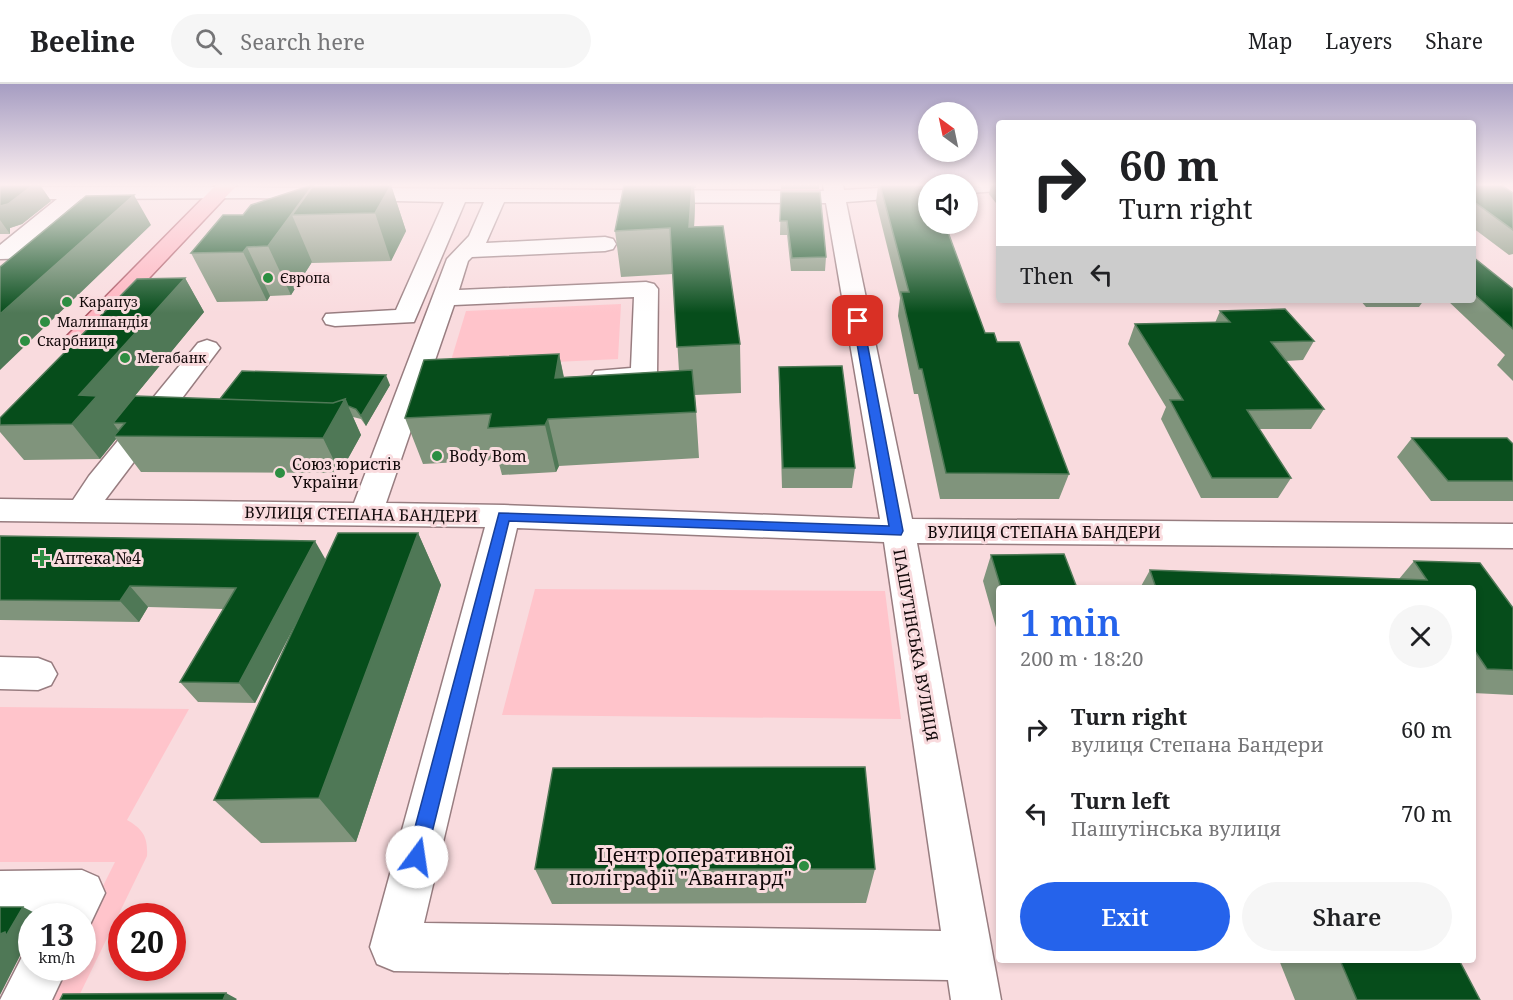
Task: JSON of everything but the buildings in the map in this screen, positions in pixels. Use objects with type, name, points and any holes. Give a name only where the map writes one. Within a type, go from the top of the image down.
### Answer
[{"type":"main road","points":[[58,360],[186,228]]},
{"type":"street","points":[[2,252],[32,228]]},
{"type":"street","points":[[334,319],[405,316],[443,228]]},
{"type":"street","points":[[366,514],[424,386],[444,298],[458,259],[478,239],[482,228]]},
{"type":"street","name":"ПАШУТІНСЬКА ВУЛИЦЯ","points":[[841,228],[897,531],[976,1000]]},
{"type":"street","points":[[465,251],[605,244]]},
{"type":"street","points":[[0,299],[55,251],[2,252]]},
{"type":"street","points":[[444,298],[646,289],[644,375],[575,379]]},
{"type":"street","points":[[82,511],[100,483],[207,348]]},
{"type":"street","points":[[152,419],[187,420]]},
{"type":"street","name":"ВУЛИЦЯ СТЕПАНА БАНДЕРИ","points":[[0,510],[504,516],[897,531],[1513,536]]},
{"type":"street","points":[[504,516],[394,947],[967,956]]},
{"type":"street","points":[[0,673],[38,674]]},
{"type":"street","points":[[0,894],[82,893],[76,903]]},
{"type":"street","points":[[25,1000],[35,981]]},
{"type":"shaded area","points":[[621,304],[618,359],[449,367],[466,311]]},
{"type":"shaded area","points":[[535,589],[885,591],[901,719],[502,715]]},
{"type":"shaded area","points":[[0,707],[189,709],[127,820],[143,834],[147,844],[147,856],[124,903],[108,903],[108,936],[96,961],[94,903],[115,862],[0,862]]},
{"type":"shaded area","points":[[54,981],[86,981],[77,1000],[44,1000]]},
{"type":"place","name":"Європа","points":[[268,278]]},
{"type":"place","name":"Карапуз","points":[[67,302]]},
{"type":"place","name":"Малишандія","points":[[45,322]]},
{"type":"place","name":"Скарбниця","points":[[25,341]]},
{"type":"place","name":"Мегабанк","points":[[125,358]]},
{"type":"place","name":"Body Bom","points":[[437,456]]},
{"type":"place","name":"Союз юристів України","points":[[280,473]]},
{"type":"place","name":"Аптека №4","points":[[42,558]]},
{"type":"place","name":"Центр оперативної поліграфії \"Авангард\"","points":[[804,866]]},
{"type":"route","points":[[417,857],[504,516],[897,531],[858,321]]}]
